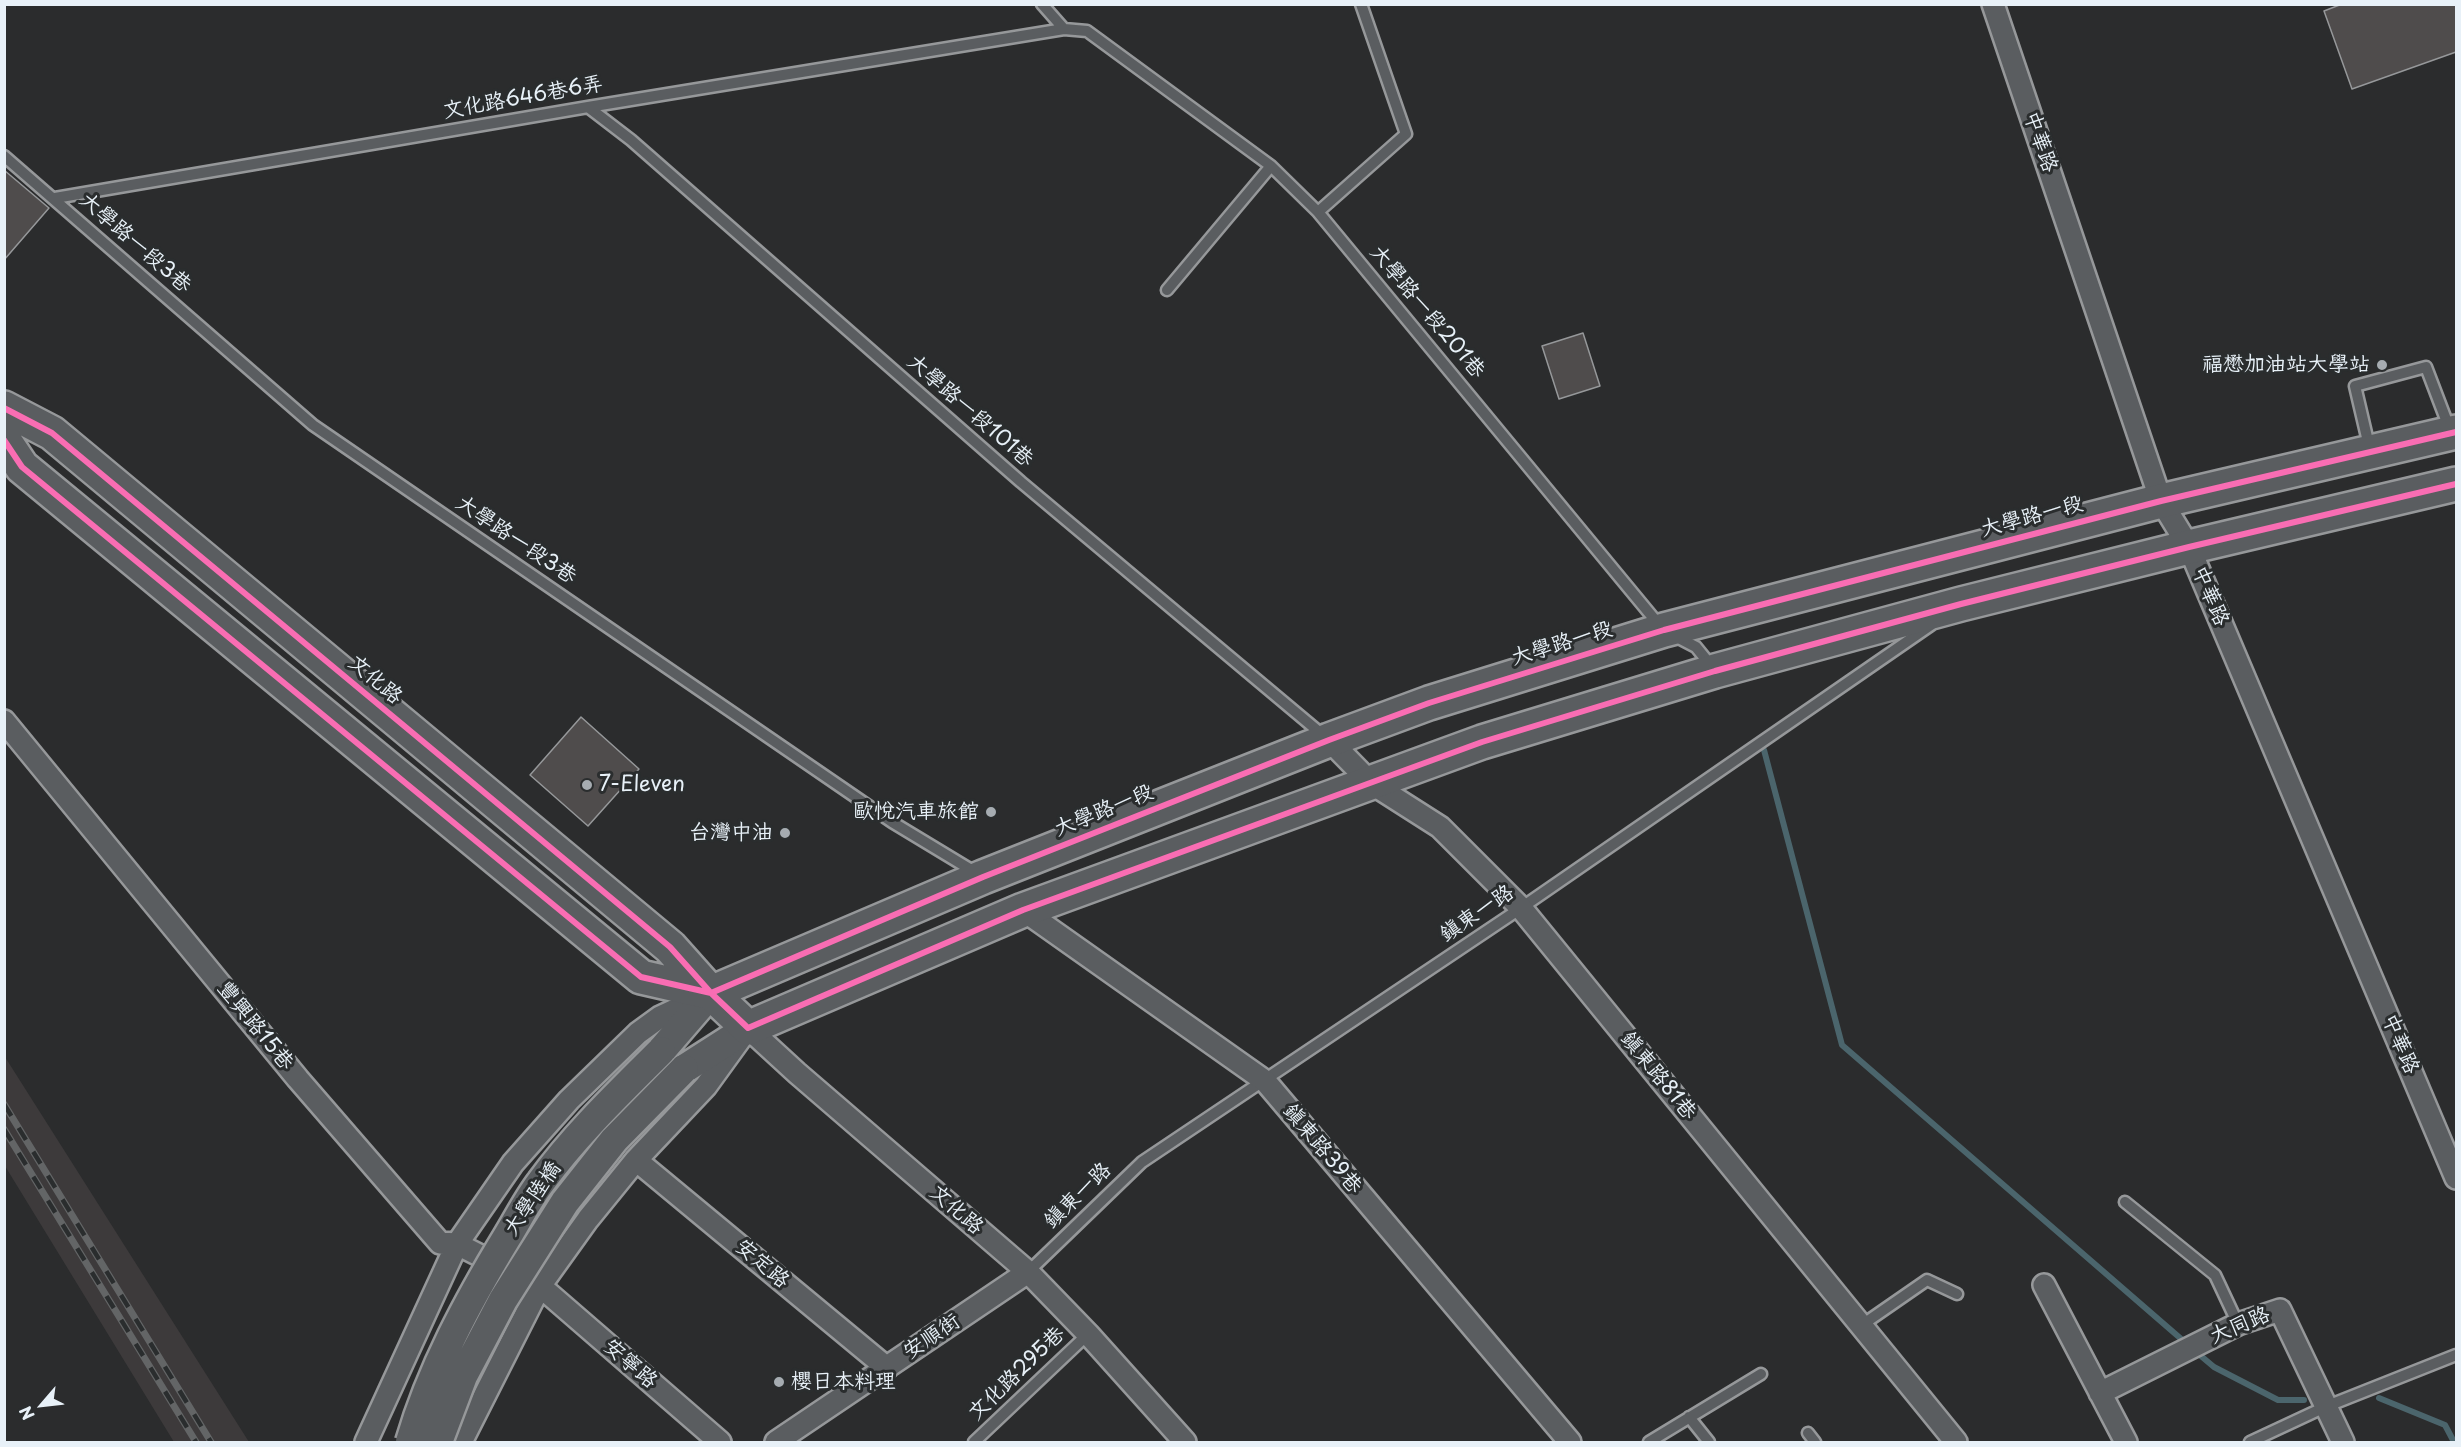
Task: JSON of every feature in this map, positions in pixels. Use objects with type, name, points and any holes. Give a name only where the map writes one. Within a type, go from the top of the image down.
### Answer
[{"type":"main road","name":"文化路","points":[[4,408],[52,434],[670,947],[711,993],[748,1028]]},
{"type":"main road","name":"大學路一段","points":[[711,993],[983,877],[1329,740],[1429,703],[1664,630],[2161,501],[2454,432]]},
{"type":"main road","points":[[4,440],[22,467],[641,977],[711,993]]},
{"type":"main road","points":[[748,1028],[1023,910],[1482,742],[1716,671],[1961,604],[2457,484]]},
{"type":"street","name":"中華路","points":[[1993,4],[2161,501],[2189,547],[2457,1178]]},
{"type":"street","name":"豐興路15巷","points":[[4,721],[298,1079],[440,1243],[457,1245],[540,1286]]},
{"type":"street","name":"鎮東路81巷","points":[[1329,740],[1371,783],[1440,827],[1521,908],[1956,1443]]},
{"type":"street","name":"鎮東路39巷","points":[[1023,910],[1265,1081],[1570,1443]]},
{"type":"street","name":"大學陸橋","points":[[410,1443],[417,1418],[448,1345],[484,1276],[540,1183],[591,1120],[661,1051],[711,993]]},
{"type":"street","points":[[366,1443],[457,1245],[513,1163],[569,1100],[638,1033],[660,1017],[711,993]]},
{"type":"street","name":"大學陸橋","points":[[438,1443],[463,1376],[503,1300],[566,1202],[614,1140],[684,1069],[748,1028]]},
{"type":"street","points":[[461,1443],[540,1286],[588,1219],[636,1160],[706,1086],[748,1028]]},
{"type":"street","name":"文化路","points":[[748,1028],[1028,1272],[1088,1334],[1185,1443]]},
{"type":"street","name":"安定路","points":[[636,1160],[887,1368]]},
{"type":"street","name":"安順街","points":[[776,1443],[1028,1272]]},
{"type":"street","points":[[2044,1285],[2126,1443]]},
{"type":"street","name":"安寧路","points":[[540,1286],[720,1443]]},
{"type":"street","name":"大同路","points":[[2100,1393],[2238,1324],[2280,1310],[2343,1443]]},
{"type":"lane","points":[[1318,212],[1406,134],[1361,4]]},
{"type":"lane","points":[[1043,5],[1064,29]]},
{"type":"lane","name":"大學路一段201巷","points":[[1064,29],[1087,31],[1271,165],[1318,212],[1664,630],[1696,647],[1716,671]]},
{"type":"lane","name":"文化路646巷6弄","points":[[55,198],[1064,29]]},
{"type":"lane","name":"大學路一段101巷","points":[[588,107],[648,156],[1021,482],[1329,740]]},
{"type":"lane","points":[[4,156],[55,198]]},
{"type":"lane","points":[[1167,290],[1271,165]]},
{"type":"lane","name":"大學路一段3巷","points":[[55,198],[313,425],[892,822],[983,877]]},
{"type":"lane","points":[[2371,452],[2355,386],[2426,366],[2454,432]]},
{"type":"lane","name":"鎮東一路","points":[[1028,1272],[1142,1162],[1521,908],[1961,604]]},
{"type":"lane","points":[[2125,1202],[2215,1275],[2238,1324]]},
{"type":"lane","points":[[1862,1325],[1927,1280],[1957,1294]]},
{"type":"lane","name":"文化路295巷","points":[[974,1443],[1088,1334]]},
{"type":"lane","points":[[2250,1443],[2325,1407],[2457,1355]]},
{"type":"lane","points":[[1649,1443],[1761,1374]]},
{"type":"lane","points":[[1689,1417],[1709,1443]]},
{"type":"lane","points":[[1808,1433],[1815,1443]]},
{"type":"shaded area","points":[[5,1057],[249,1442],[174,1442],[5,1166]]},
{"type":"building","points":[[2342,4],[2456,4],[2456,52],[2352,89],[2324,11]]},
{"type":"building","points":[[4,170],[49,208],[4,260]]},
{"type":"building","points":[[1583,333],[1600,386],[1559,399],[1542,346]]},
{"type":"building","points":[[581,717],[639,769],[588,826],[530,775]]},
{"type":"waterway","points":[[1764,750],[1842,1045],[2187,1344]]},
{"type":"waterway","points":[[2195,1351],[2214,1367],[2278,1400],[2304,1400]]},
{"type":"waterway","points":[[2379,1398],[2445,1425],[2454,1442]]},
{"type":"railway","points":[[4,1104],[211,1442]]},
{"type":"railway","points":[[4,1129],[196,1442]]},
{"type":"cycle path","points":[[4,408],[52,433],[670,947],[711,993],[748,1028],[1023,910],[1482,742],[1715,671],[1961,604],[2456,484]]},
{"type":"cycle path","points":[[711,993],[983,877],[1329,740],[1429,703],[1664,630],[2161,501],[2456,432]]},
{"type":"cycle path","points":[[4,440],[22,467],[641,977],[711,993]]},
{"type":"place","name":"福懋加油站大學站","points":[[2382,365]]},
{"type":"place","name":"7-Eleven","points":[[587,785]]},
{"type":"place","name":"歐悅汽車旅館","points":[[991,812]]},
{"type":"place","name":"台灣中油","points":[[785,833]]},
{"type":"place","name":"櫻日本料理","points":[[779,1382]]}]
